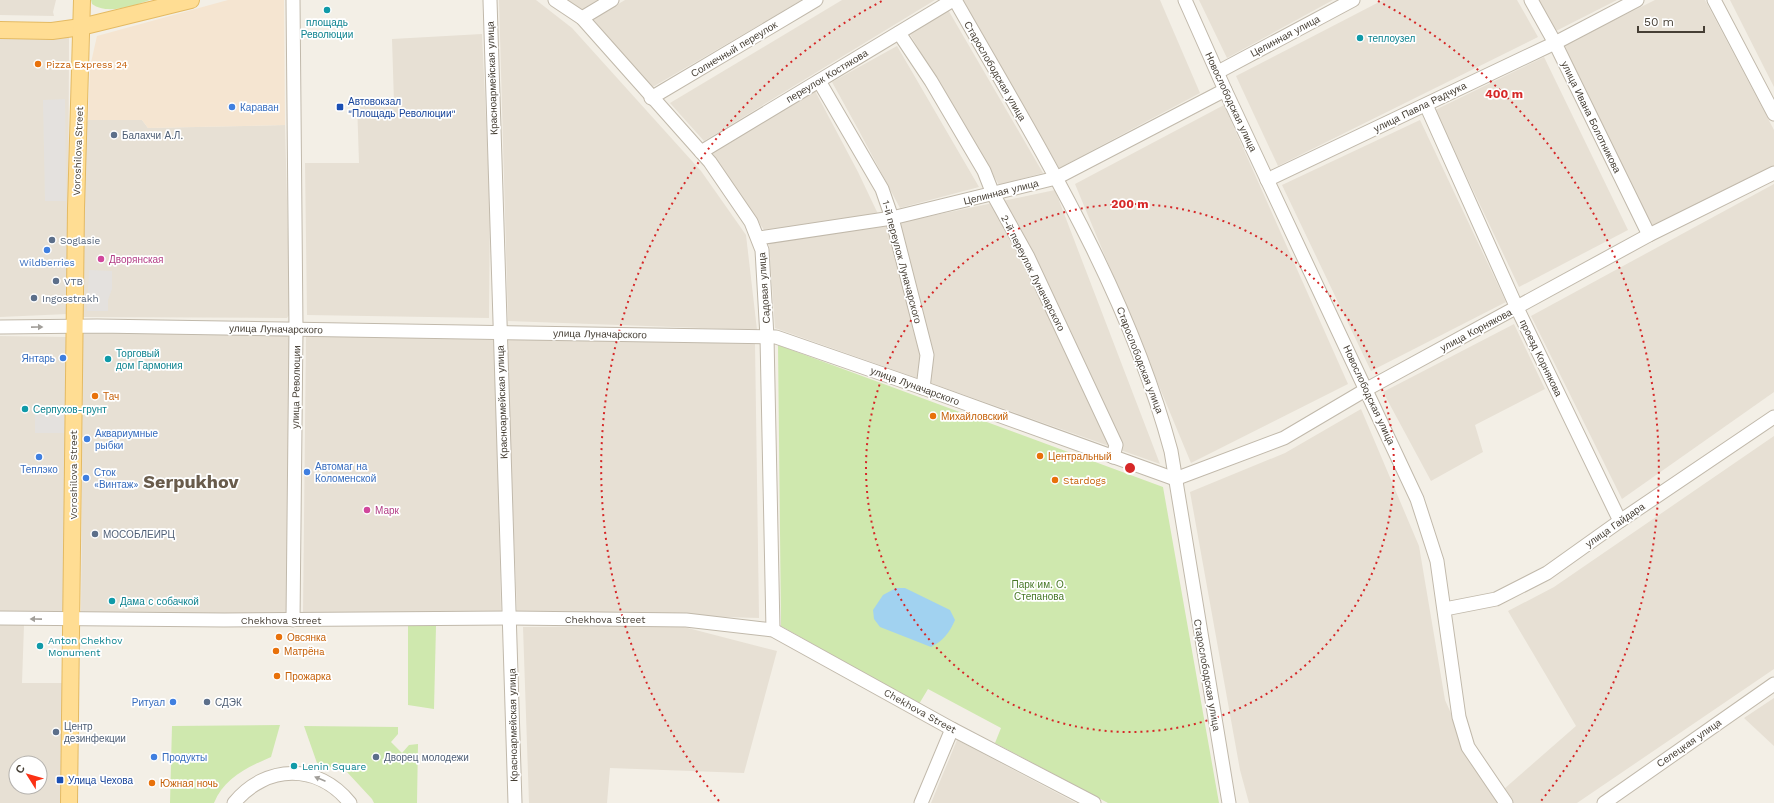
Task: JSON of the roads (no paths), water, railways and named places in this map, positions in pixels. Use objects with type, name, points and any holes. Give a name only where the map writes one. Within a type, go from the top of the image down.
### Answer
[{"type":"main road","name":"Voroshilova Street","points":[[69,803],[76,208],[82,0]]},
{"type":"main road","points":[[0,30],[52,31],[81,27],[156,5],[191,0]]},
{"type":"street","name":"улица Революции","points":[[293,0],[295,82],[296,329],[293,620]]},
{"type":"street","name":"Красноармейская улица","points":[[490,0],[499,332],[511,618],[515,803]]},
{"type":"street","name":"Садовая улица","points":[[555,0],[582,18],[651,98],[710,162],[751,222],[759,238],[762,250],[767,337],[773,630]]},
{"type":"street","points":[[582,18],[612,0]]},
{"type":"street","name":"Солнечный переулок","points":[[651,98],[816,0]]},
{"type":"street","name":"переулок Костякова","points":[[701,152],[954,0]]},
{"type":"street","name":"Старослободская улица","points":[[954,0],[1056,178],[1104,269],[1158,404],[1171,451],[1229,803]]},
{"type":"street","name":"Новослободская улица","points":[[1185,0],[1225,90],[1367,389],[1417,499],[1438,561],[1460,717],[1468,747],[1506,803]]},
{"type":"street","name":"Целинная улица","points":[[1218,72],[1353,0]]},
{"type":"street","name":"улица Ивана Болотникова","points":[[1531,0],[1650,236]]},
{"type":"street","name":"улица Павла Радчука","points":[[1267,180],[1554,43],[1637,0]]},
{"type":"street","points":[[1714,0],[1774,114]]},
{"type":"street","name":"2-й переулок Луначарского","points":[[899,33],[942,100],[984,171],[993,194],[1028,257],[1116,445],[1113,457]]},
{"type":"street","name":"1-й переулок Луначарского","points":[[819,81],[882,189],[892,218],[927,355],[923,388]]},
{"type":"street","name":"Целинная улица","points":[[759,238],[892,218],[1056,178],[1225,90]]},
{"type":"street","name":"проезд Корнякова","points":[[1426,105],[1516,308],[1620,521]]},
{"type":"street","name":"улица Корнякова","points":[[1175,480],[1284,438],[1367,389],[1516,308],[1650,236],[1774,173]]},
{"type":"street","name":"улица Луначарского","points":[[0,327],[75,326],[776,337],[923,388],[1175,480]]},
{"type":"street","name":"улица Гайдара","points":[[1445,609],[1496,599],[1547,573],[1620,521],[1774,417]]},
{"type":"street","points":[[0,618],[72,619]]},
{"type":"street","name":"Chekhova Street","points":[[72,619],[293,620],[511,618],[686,620],[773,630],[952,729],[1094,803]]},
{"type":"street","name":"Селецкая улица","points":[[1604,803],[1774,684]]},
{"type":"street","points":[[921,803],[952,729]]},
{"type":"street","points":[[234,803],[245,791],[257,782],[277,775],[294,773],[307,774],[326,782],[339,790],[350,803]]},
{"type":"water","points":[[896,588],[905,588],[950,610],[955,620],[943,639],[931,647],[880,627],[874,619],[873,610],[883,595]]},
{"type":"place","name":"площадь Революции","points":[[327,10]]},
{"type":"place","name":"теплоузел","points":[[1360,38]]},
{"type":"place","name":"Pizza Express 24","points":[[38,64]]},
{"type":"place","name":"Караван","points":[[232,107]]},
{"type":"place","name":"Автовокзал \"Площадь Революции\"","points":[[340,107]]},
{"type":"place","name":"Балахчи А.Л.","points":[[114,135]]},
{"type":"place","name":"Soglasie","points":[[52,240]]},
{"type":"place","name":"Wildberries","points":[[47,250]]},
{"type":"place","name":"Дворянская","points":[[101,259]]},
{"type":"place","name":"VTB","points":[[56,281]]},
{"type":"place","name":"Ingosstrakh","points":[[34,298]]},
{"type":"place","name":"Янтарь","points":[[63,358]]},
{"type":"place","name":"Торговый дом Гармония","points":[[108,359]]},
{"type":"place","name":"Тач","points":[[95,396]]},
{"type":"place","name":"Серпухов-грунт","points":[[25,409]]},
{"type":"place","name":"Михайловский","points":[[933,416]]},
{"type":"place","name":"Аквариумные рыбки","points":[[87,439]]},
{"type":"place","name":"Центральный","points":[[1040,456]]},
{"type":"place","name":"Теплэко","points":[[39,457]]},
{"type":"place","name":"Автомаг на Коломенской","points":[[307,472]]},
{"type":"place","name":"Сток «Винтаж»","points":[[86,478]]},
{"type":"place","name":"Stardogs","points":[[1055,480]]},
{"type":"place","name":"Марк","points":[[367,510]]},
{"type":"place","name":"МОСОБЛЕИРЦ","points":[[95,534]]},
{"type":"place","name":"Дама с собачкой","points":[[112,601]]},
{"type":"place","name":"Овсянка","points":[[279,637]]},
{"type":"place","name":"Anton Chekhov Monument","points":[[40,646]]},
{"type":"place","name":"Матрёнa","points":[[276,651]]},
{"type":"place","name":"Прожарка","points":[[277,676]]},
{"type":"place","name":"Ритуал","points":[[173,702]]},
{"type":"place","name":"СДЭК","points":[[207,702]]},
{"type":"place","name":"Центр дезинфекции","points":[[56,732]]},
{"type":"place","name":"Продукты","points":[[154,757]]},
{"type":"place","name":"Дворец молодежи","points":[[376,757]]},
{"type":"place","name":"Lenin Square","points":[[294,766]]},
{"type":"place","name":"Улица Чехова","points":[[60,780]]},
{"type":"place","name":"Южная ночь","points":[[152,783]]},
{"type":"district","name":"Serpukhov","points":[[191,481]]},
{"type":"park label","name":"Парк им. О. Степанова","points":[[1039,590]]}]
